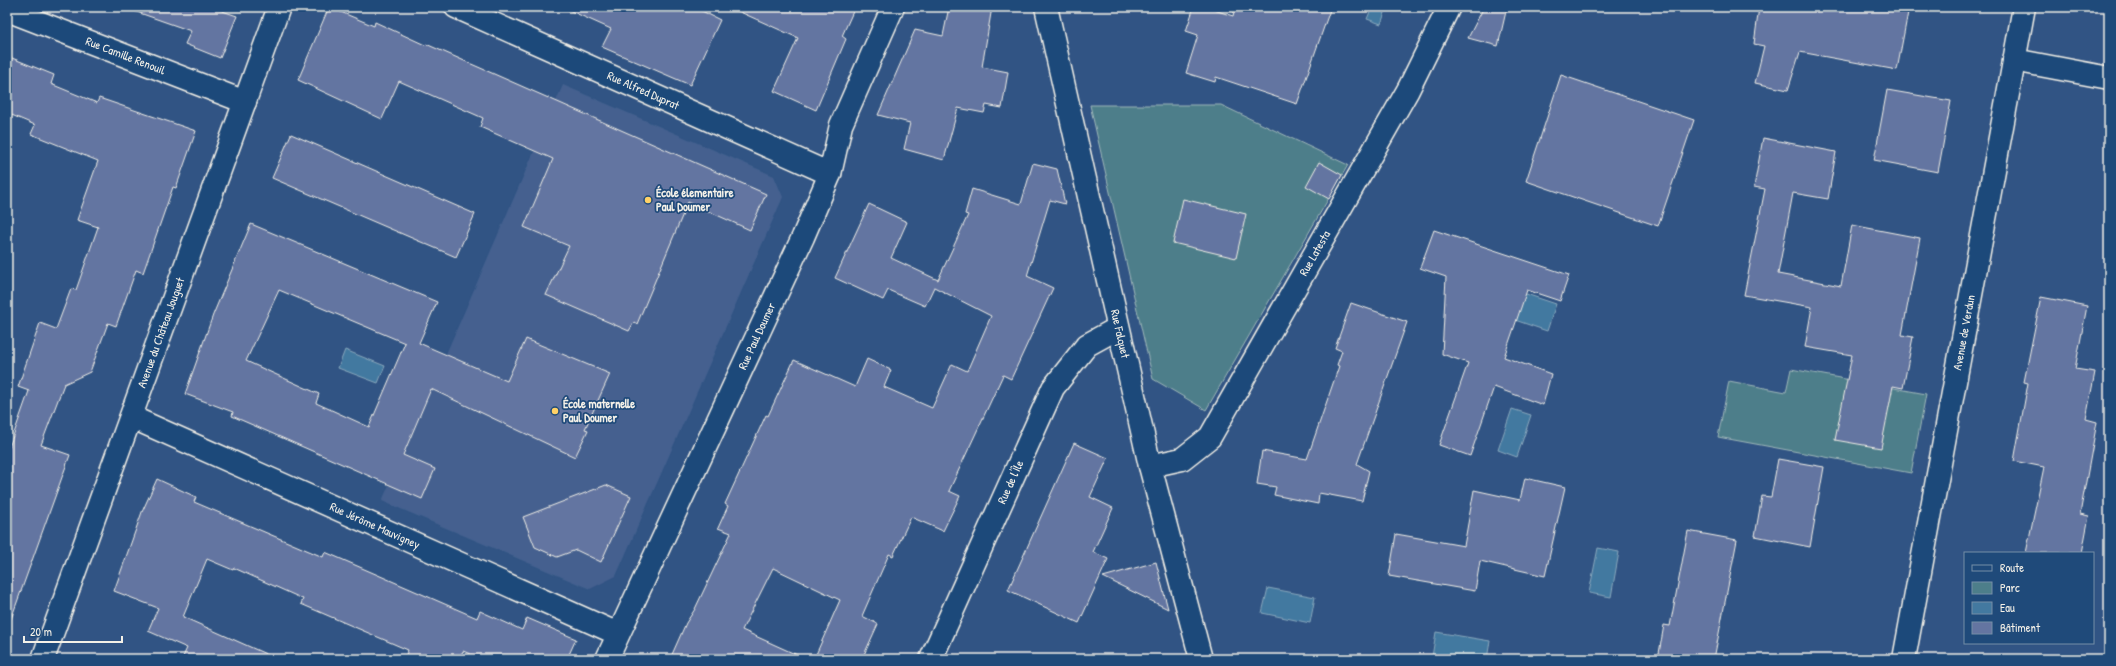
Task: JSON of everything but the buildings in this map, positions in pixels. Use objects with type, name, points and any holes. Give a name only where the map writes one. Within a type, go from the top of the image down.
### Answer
[{"type":"street","name":"Avenue du Château Jouguet","points":[[43,659],[279,7]]},
{"type":"street","name":"Rue Alfred Duprat","points":[[456,7],[830,174]]},
{"type":"street","name":"Rue Paul Doumer","points":[[607,659],[803,236],[830,174],[841,125],[893,7]]},
{"type":"street","name":"Rue Falquet","points":[[1046,7],[1150,466],[1201,659]]},
{"type":"street","name":"Rue Latesta","points":[[1150,466],[1182,459],[1210,438],[1408,90],[1449,7]]},
{"type":"street","name":"Avenue de Verdun","points":[[1904,659],[2024,7]]},
{"type":"street","name":"Rue Camille Renouil","points":[[7,10],[245,102]]},
{"type":"street","points":[[2014,60],[2109,78]]},
{"type":"street","name":"Rue de l'Île","points":[[931,659],[1053,388],[1087,345],[1118,328]]},
{"type":"street","name":"Rue Jérôme Mauvigney","points":[[131,417],[618,634]]},
{"type":"shaded area","name":"École maternelle Paul Doumer","points":[[563,85],[774,176],[783,197],[616,576],[590,589],[382,501]]},
{"type":"green space","points":[[1090,105],[1221,105],[1348,165],[1206,410],[1153,379]]},
{"type":"green space","points":[[1791,369],[1926,394],[1911,473],[1718,437],[1729,381],[1786,392]]},
{"type":"water","points":[[1372,7],[1387,7],[1381,24],[1367,19]]},
{"type":"water","points":[[1523,293],[1556,304],[1547,331],[1515,320]]},
{"type":"water","points":[[345,350],[385,366],[378,383],[338,368]]},
{"type":"water","points":[[1512,409],[1531,415],[1517,457],[1498,450]]},
{"type":"water","points":[[1598,548],[1619,552],[1611,597],[1589,593]]},
{"type":"water","points":[[1268,588],[1315,597],[1310,623],[1262,613]]},
{"type":"water","points":[[1436,632],[1490,641],[1487,659],[1445,659],[1432,657]]},
{"type":"place","name":"École élementaire Paul Doumer","points":[[648,200]]},
{"type":"place","name":"École maternelle Paul Doumer","points":[[555,411]]}]
